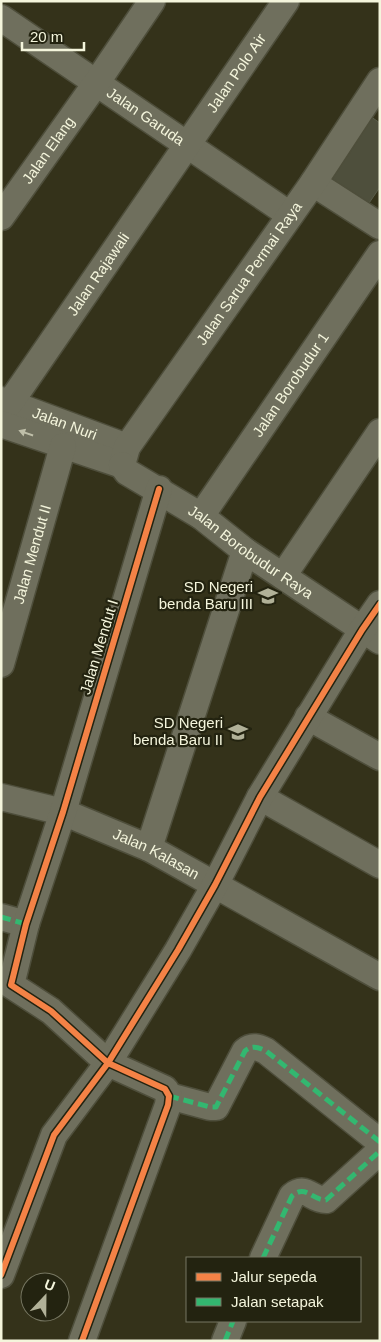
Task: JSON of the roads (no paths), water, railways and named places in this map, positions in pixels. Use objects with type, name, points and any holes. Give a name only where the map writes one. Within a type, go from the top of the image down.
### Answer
[{"type":"street","points":[[1,14],[10,1]]},
{"type":"street","name":"Jalan Elang","points":[[1,217],[152,1]]},
{"type":"street","name":"Jalan Polo Air","points":[[188,145],[286,1]]},
{"type":"street","name":"Jalan Garuda","points":[[1,18],[290,216]]},
{"type":"street","name":"Jalan Sarua Permai Raya","points":[[124,456],[313,183],[380,81]]},
{"type":"street","name":"Jalan Rajawali","points":[[4,409],[188,145]]},
{"type":"street","points":[[313,183],[380,226]]},
{"type":"street","name":"Jalan Borobudur 1","points":[[201,516],[380,254]]},
{"type":"street","name":"Jalan Nuri","points":[[4,409],[63,446],[124,456]]},
{"type":"street","name":"Jalan Nuri","points":[[4,409],[124,456]]},
{"type":"street","points":[[283,576],[380,432]]},
{"type":"street","name":"Jalan Mendut II","points":[[1,664],[63,446]]},
{"type":"street","name":"Jalan Borobudur Raya","points":[[124,456],[127,472],[159,489],[201,516],[245,551],[371,636]]},
{"type":"street","name":"Jalan Mendut I","points":[[108,1063],[51,1011],[11,985],[26,924],[63,812],[159,489]]},
{"type":"street","points":[[149,848],[245,551]]},
{"type":"street","points":[[1,1275],[54,1135],[108,1063],[178,950],[215,885],[260,797],[308,717],[371,636],[380,604]]},
{"type":"street","points":[[308,717],[380,757]]},
{"type":"street","name":"Jalan Kalasan","points":[[1,797],[63,812],[149,848],[380,977]]},
{"type":"street","points":[[260,797],[380,865]]},
{"type":"street","points":[[1,917],[26,924]]},
{"type":"street","points":[[169,1096],[216,1107],[245,1051],[250,1047],[258,1047],[266,1051],[380,1142]]},
{"type":"street","points":[[82,1341],[168,1105],[169,1096],[165,1089],[108,1063]]},
{"type":"street","points":[[263,1257],[292,1196],[297,1191],[304,1190],[322,1200],[326,1200],[380,1151]]},
{"type":"street","points":[[225,1341],[233,1322]]},
{"type":"place","name":"SD Negeri benda Baru III","points":[[268,596]]},
{"type":"place","name":"SD Negeri benda Baru II","points":[[238,732]]}]
